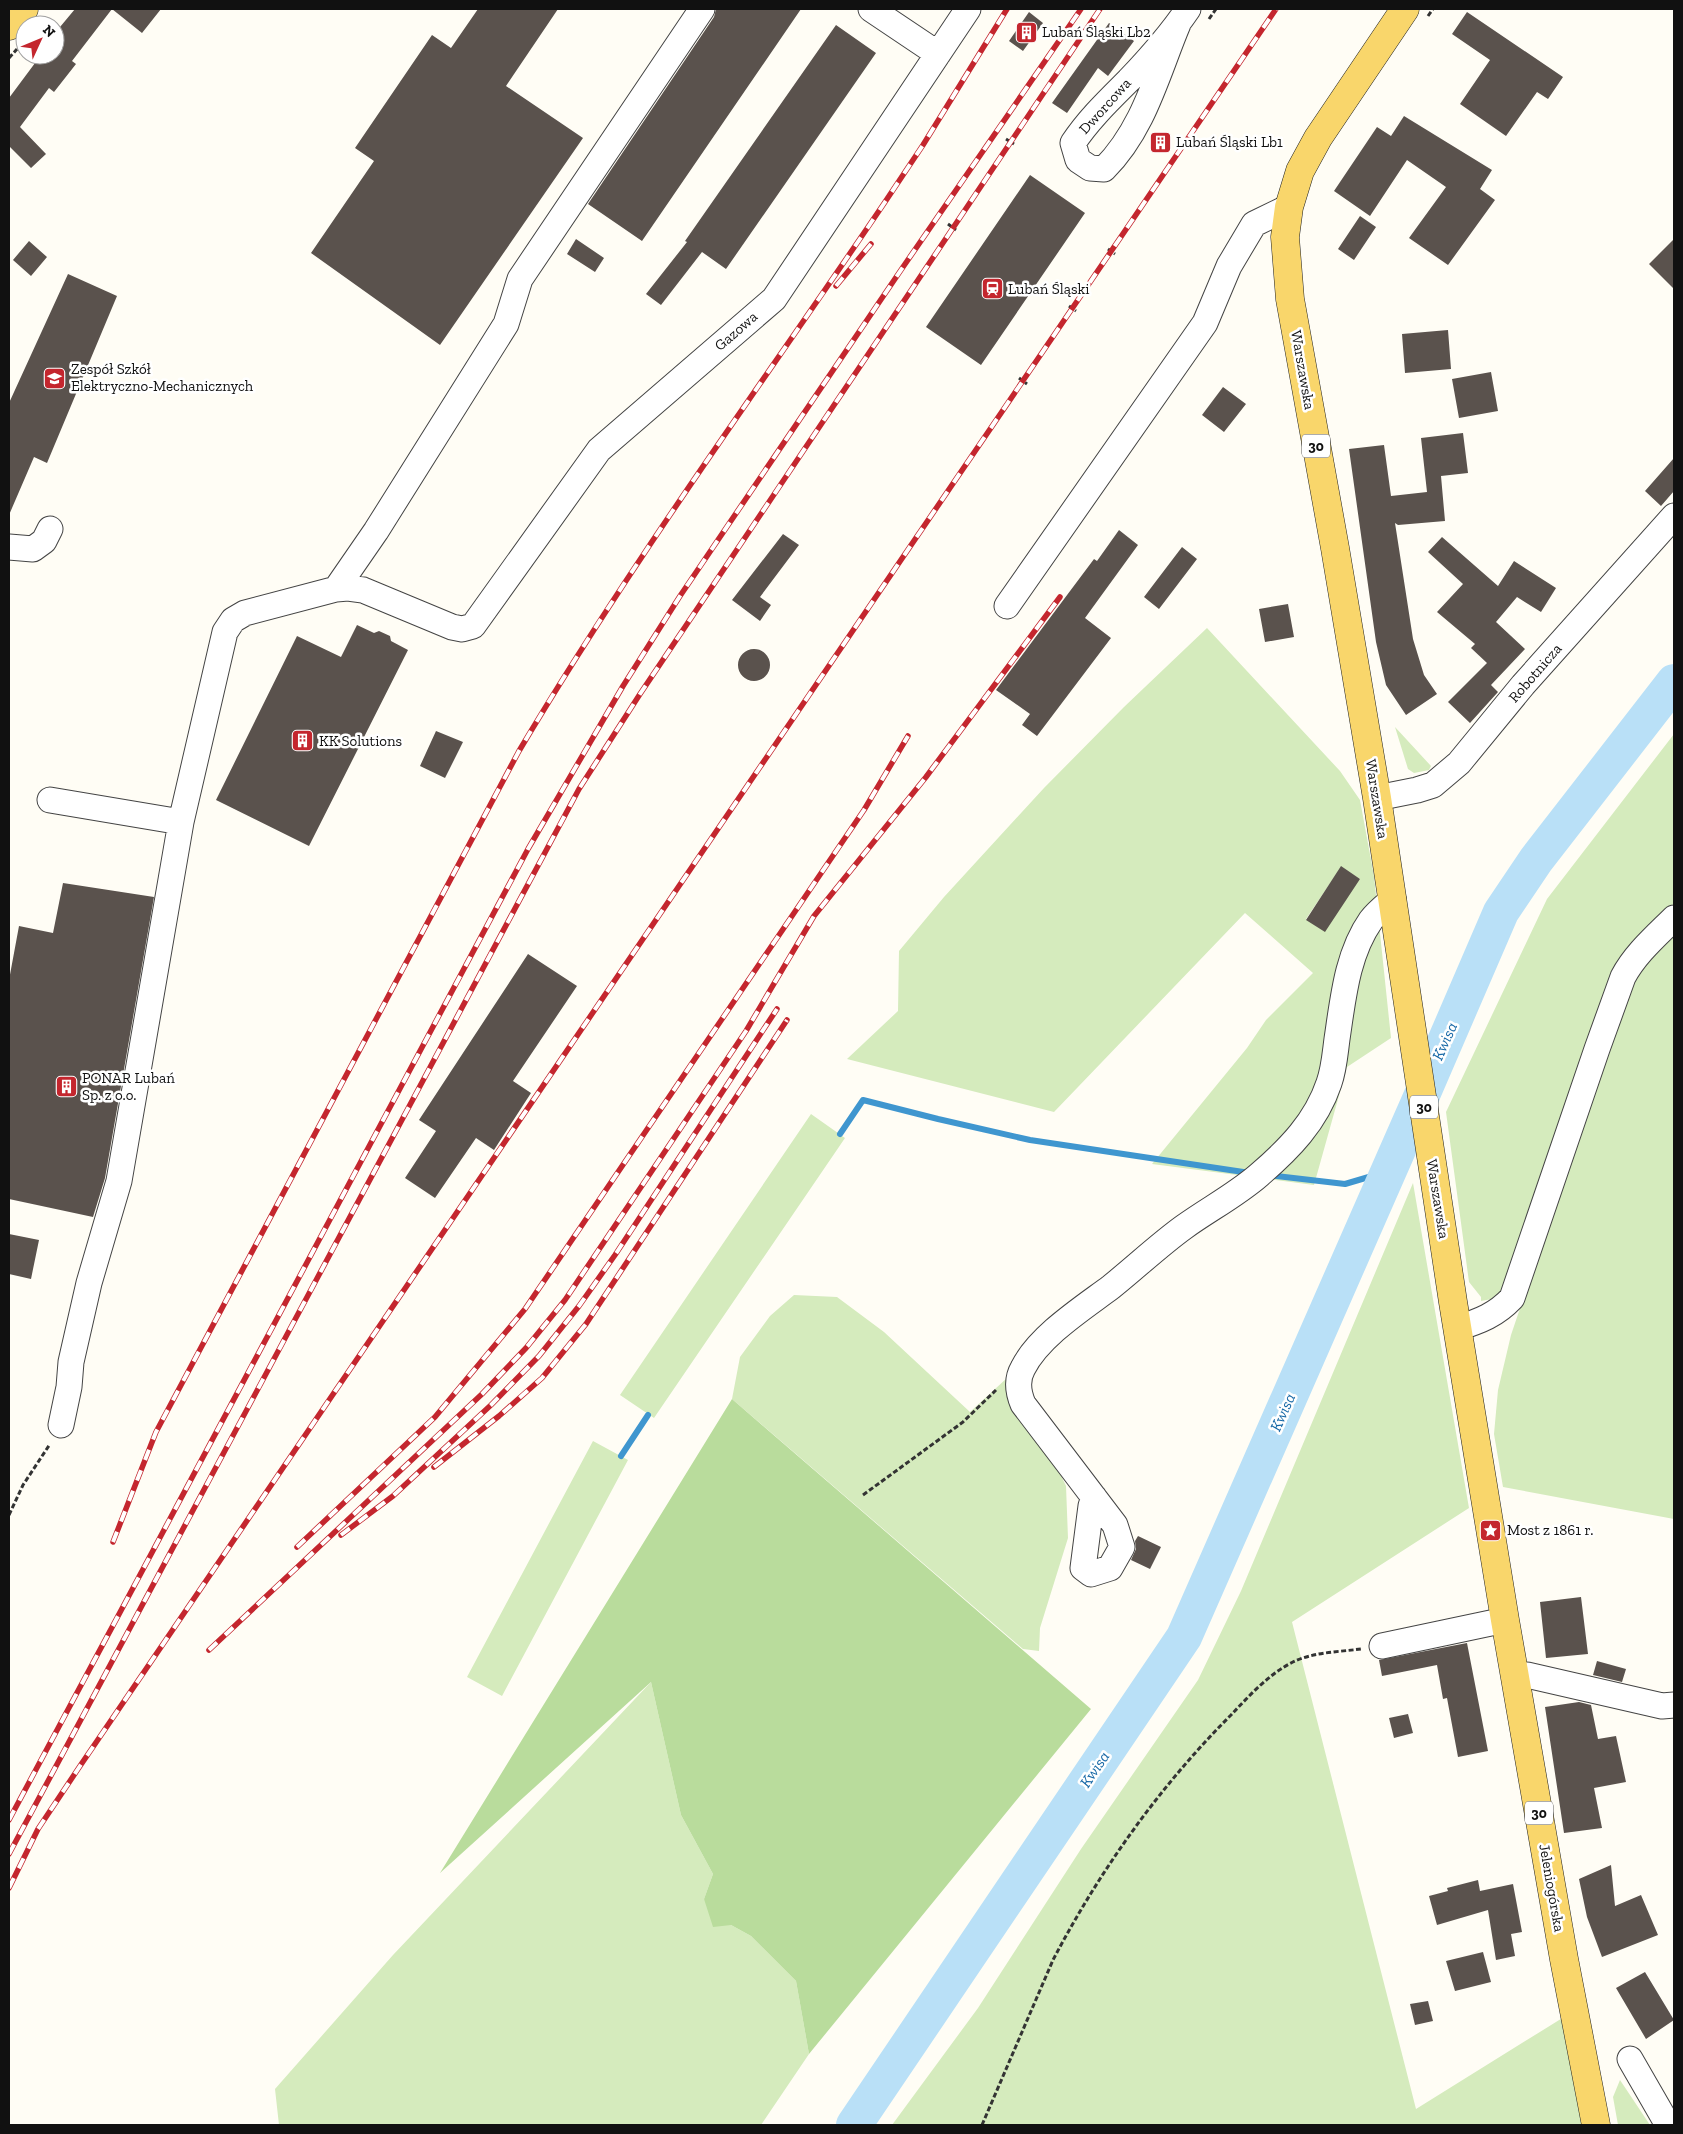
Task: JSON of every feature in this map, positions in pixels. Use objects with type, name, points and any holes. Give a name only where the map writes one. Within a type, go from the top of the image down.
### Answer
[{"type":"main road","points":[[9,26],[24,9]]},
{"type":"main road","name":"Warszawska","points":[[1405,9],[1318,138],[1300,171],[1289,207],[1285,237],[1290,299],[1335,548],[1377,798],[1455,1315],[1505,1620]]},
{"type":"main road","name":"Jeleniogórska","points":[[1505,1620],[1596,2125]]},
{"type":"street","points":[[61,1425],[71,1362],[89,1284],[119,1181],[180,822],[224,632],[228,625],[246,613],[336,589],[376,531],[506,324],[520,279],[702,9]]},
{"type":"street","points":[[871,9],[938,54]]},
{"type":"street","name":"Gazowa","points":[[336,589],[363,590],[452,627],[473,626],[599,450],[774,299],[968,9]]},
{"type":"street","name":"Dworcowa","points":[[1183,16],[1142,116],[1120,153],[1104,169],[1090,168],[1078,160],[1074,143],[1086,124],[1130,78],[1183,16]]},
{"type":"street","points":[[1007,606],[1205,323],[1229,266],[1254,224],[1289,207]]},
{"type":"street","name":"Robotnicza","points":[[1377,798],[1433,785],[1459,763],[1524,686],[1674,516]]},
{"type":"street","points":[[9,547],[33,549],[44,541],[50,529]]},
{"type":"street","points":[[50,800],[180,822]]},
{"type":"street","points":[[1094,1497],[1023,1404],[1018,1382],[1021,1370],[1027,1360],[1066,1320],[1183,1228],[1252,1181],[1283,1154],[1301,1134],[1315,1114],[1331,1077],[1344,993],[1353,957],[1371,920],[1394,905]]},
{"type":"street","points":[[1455,1315],[1488,1318],[1501,1310],[1512,1298],[1600,1040],[1629,965],[1674,918]]},
{"type":"street","points":[[1382,1646],[1505,1620]]},
{"type":"street","points":[[1515,1676],[1528,1675],[1662,1706],[1674,1705]]},
{"type":"street","points":[[1630,2059],[1668,2125]]},
{"type":"path","points":[[1006,139],[1014,144]]},
{"type":"path","points":[[948,224],[956,230]]},
{"type":"path","points":[[1108,249],[1115,254]]},
{"type":"path","points":[[1069,306],[1076,310]]},
{"type":"path","points":[[1019,378],[1027,384]]},
{"type":"path","points":[[863,1495],[963,1422],[998,1388]]},
{"type":"path","points":[[9,1514],[24,1485],[40,1462],[61,1425]]},
{"type":"path","points":[[982,2125],[1053,1960],[1067,1934],[1134,1828],[1181,1768],[1251,1694],[1284,1666],[1318,1655],[1382,1646]]},
{"type":"green space","points":[[1207,628],[1340,771],[1360,800],[1374,876],[1391,1038],[1347,1067],[1314,1185],[1152,1164],[1247,1048],[1266,1020],[1313,973],[1245,913],[1054,1112],[847,1059],[898,1011],[899,951],[944,897],[1044,788],[1124,707]],"holes":[[[1341,867],[1360,879],[1306,920]]]},
{"type":"green space","points":[[1395,727],[1431,766],[1429,770],[1414,773],[1408,769]]},
{"type":"green space","points":[[1674,734],[1674,903],[1625,953],[1503,1292],[1492,1299],[1481,1301],[1481,1297],[1469,1282],[1446,1112],[1547,899]]},
{"type":"green space","points":[[1674,933],[1674,1519],[1503,1487],[1494,1434],[1498,1390],[1511,1335],[1611,1038],[1636,976]]},
{"type":"green space","points":[[811,1114],[845,1138],[654,1418],[620,1395]]},
{"type":"green space","points":[[1413,1183],[1469,1508],[1292,1622],[1416,2109],[1564,2017],[1584,2125],[892,2125],[978,2008],[1081,1849],[1198,1680],[1241,1591]]},
{"type":"green space","points":[[794,1295],[837,1297],[884,1332],[970,1412],[1007,1378],[1047,1446],[1066,1486],[1068,1538],[1040,1628],[1039,1651],[1023,1649],[732,1399],[740,1357],[770,1316]]},
{"type":"green space","points":[[732,1399],[1091,1709],[809,2054],[796,1981],[751,1936],[731,1925],[713,1927],[704,1899],[713,1874],[681,1815],[651,1682],[440,1873]]},
{"type":"green space","points":[[593,1441],[628,1460],[502,1696],[467,1677]]},
{"type":"green space","points":[[651,1682],[681,1815],[713,1874],[704,1899],[731,1925],[751,1936],[796,1981],[809,2054],[761,2125],[279,2125],[275,2089],[393,1955]]},
{"type":"green space","points":[[1620,2080],[1650,2125],[1618,2125],[1613,2097]]},
{"type":"building","points":[[75,9],[112,9],[72,61],[76,64],[54,92],[49,88],[20,127],[46,154],[31,168],[9,146],[9,98],[34,65],[65,65],[65,21]]},
{"type":"building","points":[[112,9],[161,9],[142,33]]},
{"type":"building","points":[[478,9],[558,9],[506,86],[583,138],[440,345],[311,253],[374,161],[355,148],[432,35],[451,48]]},
{"type":"building","points":[[716,9],[801,9],[642,241],[588,204],[714,17]]},
{"type":"building","name":"Lubań Śląski Lb2","points":[[1029,12],[1043,23],[1023,51],[1009,41]]},
{"type":"building","points":[[1467,12],[1563,77],[1548,99],[1537,92],[1506,136],[1460,104],[1490,60],[1452,34]]},
{"type":"building","points":[[1109,23],[1134,41],[1108,76],[1098,68],[1067,113],[1052,103]]},
{"type":"building","points":[[836,25],[876,53],[726,269],[702,252],[661,305],[646,294],[687,242],[685,241]]},
{"type":"building","points":[[1404,116],[1492,170],[1480,189],[1495,200],[1448,265],[1409,238],[1446,187],[1407,160],[1370,216],[1334,191],[1377,127],[1391,136]]},
{"type":"building","points":[[1030,175],[1085,213],[981,365],[926,327]]},
{"type":"building","points":[[1360,216],[1376,227],[1354,260],[1338,249]]},
{"type":"building","points":[[576,239],[604,258],[595,272],[567,254]]},
{"type":"building","points":[[1674,239],[1674,289],[1649,264]]},
{"type":"building","points":[[29,241],[47,257],[31,276],[13,260]]},
{"type":"building","points":[[68,274],[117,296],[47,463],[34,457],[9,515],[9,403]]},
{"type":"building","points":[[1448,330],[1451,369],[1405,373],[1402,334]]},
{"type":"building","points":[[1491,372],[1498,411],[1459,418],[1452,379]]},
{"type":"building","points":[[1223,387],[1246,404],[1224,432],[1202,415]]},
{"type":"building","points":[[1463,433],[1468,473],[1441,476],[1445,521],[1398,525],[1395,523],[1413,639],[1424,675],[1437,694],[1406,715],[1386,685],[1376,642],[1349,449],[1384,445],[1391,496],[1427,492],[1421,438]]},
{"type":"building","points":[[1674,458],[1674,491],[1661,506],[1645,491]]},
{"type":"building","points":[[1119,530],[1138,545],[1085,618],[1111,638],[1037,736],[1022,725],[1030,714],[996,690],[1094,559],[1097,561]]},
{"type":"building","points":[[783,534],[799,545],[760,597],[771,605],[760,621],[732,600]]},
{"type":"building","points":[[1442,537],[1498,586],[1514,561],[1556,588],[1541,612],[1517,597],[1496,622],[1525,649],[1491,685],[1498,692],[1470,723],[1448,702],[1487,663],[1471,648],[1475,644],[1437,612],[1463,584],[1428,552]]},
{"type":"building","points":[[1182,547],[1197,559],[1159,609],[1144,597]]},
{"type":"building","points":[[1288,604],[1294,637],[1265,642],[1259,609]]},
{"type":"building","name":"KK Solutions","points":[[357,625],[374,633],[379,631],[390,636],[391,641],[408,650],[309,846],[216,800],[297,636],[341,657]]},
{"type":"building","points":[[754,649],[766,653],[770,665],[766,677],[754,681],[742,677],[738,665],[742,653]]},
{"type":"building","points":[[436,731],[463,742],[445,778],[420,766]]},
{"type":"building","points":[[1341,866],[1360,879],[1325,932],[1306,920]]},
{"type":"building","name":"PONAR Lubań Sp. z o.o.","points":[[63,883],[154,897],[105,1178],[93,1217],[9,1199],[9,980],[19,926],[53,933]]},
{"type":"building","points":[[528,954],[577,986],[513,1081],[531,1093],[494,1150],[476,1138],[435,1198],[405,1178],[436,1131],[419,1120]]},
{"type":"building","points":[[9,1234],[39,1240],[31,1279],[9,1274]]},
{"type":"building","points":[[1138,1536],[1161,1547],[1150,1569],[1131,1560],[1136,1549],[1135,1541]]},
{"type":"building","points":[[1581,1597],[1588,1654],[1546,1658],[1540,1602]]},
{"type":"building","points":[[1467,1643],[1488,1751],[1458,1757],[1447,1698],[1443,1699],[1437,1665],[1382,1676],[1379,1660]]},
{"type":"building","points":[[1597,1661],[1626,1669],[1622,1682],[1593,1675]]},
{"type":"building","points":[[1579,1702],[1591,1705],[1598,1739],[1616,1736],[1626,1782],[1594,1788],[1602,1828],[1564,1833],[1545,1707]]},
{"type":"building","points":[[1408,1714],[1413,1733],[1394,1738],[1389,1718]]},
{"type":"building","points":[[1611,1865],[1615,1906],[1641,1895],[1658,1935],[1602,1957],[1587,1917],[1579,1879]]},
{"type":"building","points":[[1478,1880],[1480,1891],[1513,1884],[1522,1932],[1511,1934],[1515,1956],[1496,1960],[1488,1910],[1437,1925],[1429,1896],[1448,1891],[1447,1888]]},
{"type":"building","points":[[1483,1952],[1491,1982],[1455,1991],[1446,1961]]},
{"type":"building","points":[[1645,1972],[1674,2020],[1646,2039],[1616,1988]]},
{"type":"building","points":[[1428,2001],[1433,2021],[1415,2025],[1410,2004]]},
{"type":"waterway","name":"Kwisa","points":[[854,2125],[1184,1637],[1501,912],[1536,860],[1674,682]]},
{"type":"waterway","points":[[840,1134],[863,1100],[1030,1140],[1250,1173]]},
{"type":"waterway","points":[[1268,1175],[1345,1184],[1389,1171]]},
{"type":"waterway","points":[[621,1456],[648,1415]]},
{"type":"railway","points":[[113,1542],[156,1432],[519,751],[606,611],[923,145],[1007,9]]},
{"type":"railway","points":[[9,1820],[528,849],[623,686],[680,596],[1081,9]]},
{"type":"railway","points":[[9,1854],[579,789],[640,694],[1100,9]]},
{"type":"railway","points":[[9,1888],[38,1829],[80,1766],[1276,9]]},
{"type":"railway","points":[[836,286],[871,244]]},
{"type":"railway","points":[[209,1650],[482,1394],[526,1348],[565,1300],[746,1031],[814,916],[926,777],[1060,597]]},
{"type":"railway","points":[[297,1547],[435,1417],[525,1309],[864,810],[908,736]]},
{"type":"railway","points":[[341,1535],[393,1496],[491,1405],[539,1356],[579,1306],[615,1255],[777,1009]]},
{"type":"railway","points":[[434,1467],[499,1416],[542,1378],[586,1324],[787,1020]]},
{"type":"place","name":"Lubań Śląski Lb2","points":[[1026,32]]},
{"type":"place","name":"Lubań Śląski Lb1","points":[[1160,142]]},
{"type":"place","name":"Lubań Śląski","points":[[992,289]]},
{"type":"place","name":"Zespół Szkół Elektryczno-Mechanicznych","points":[[55,378]]},
{"type":"place","name":"KK Solutions","points":[[303,741]]},
{"type":"place","name":"PONAR Lubań Sp. z o.o.","points":[[66,1087]]},
{"type":"place","name":"Most z 1861 r.","points":[[1491,1530]]}]
